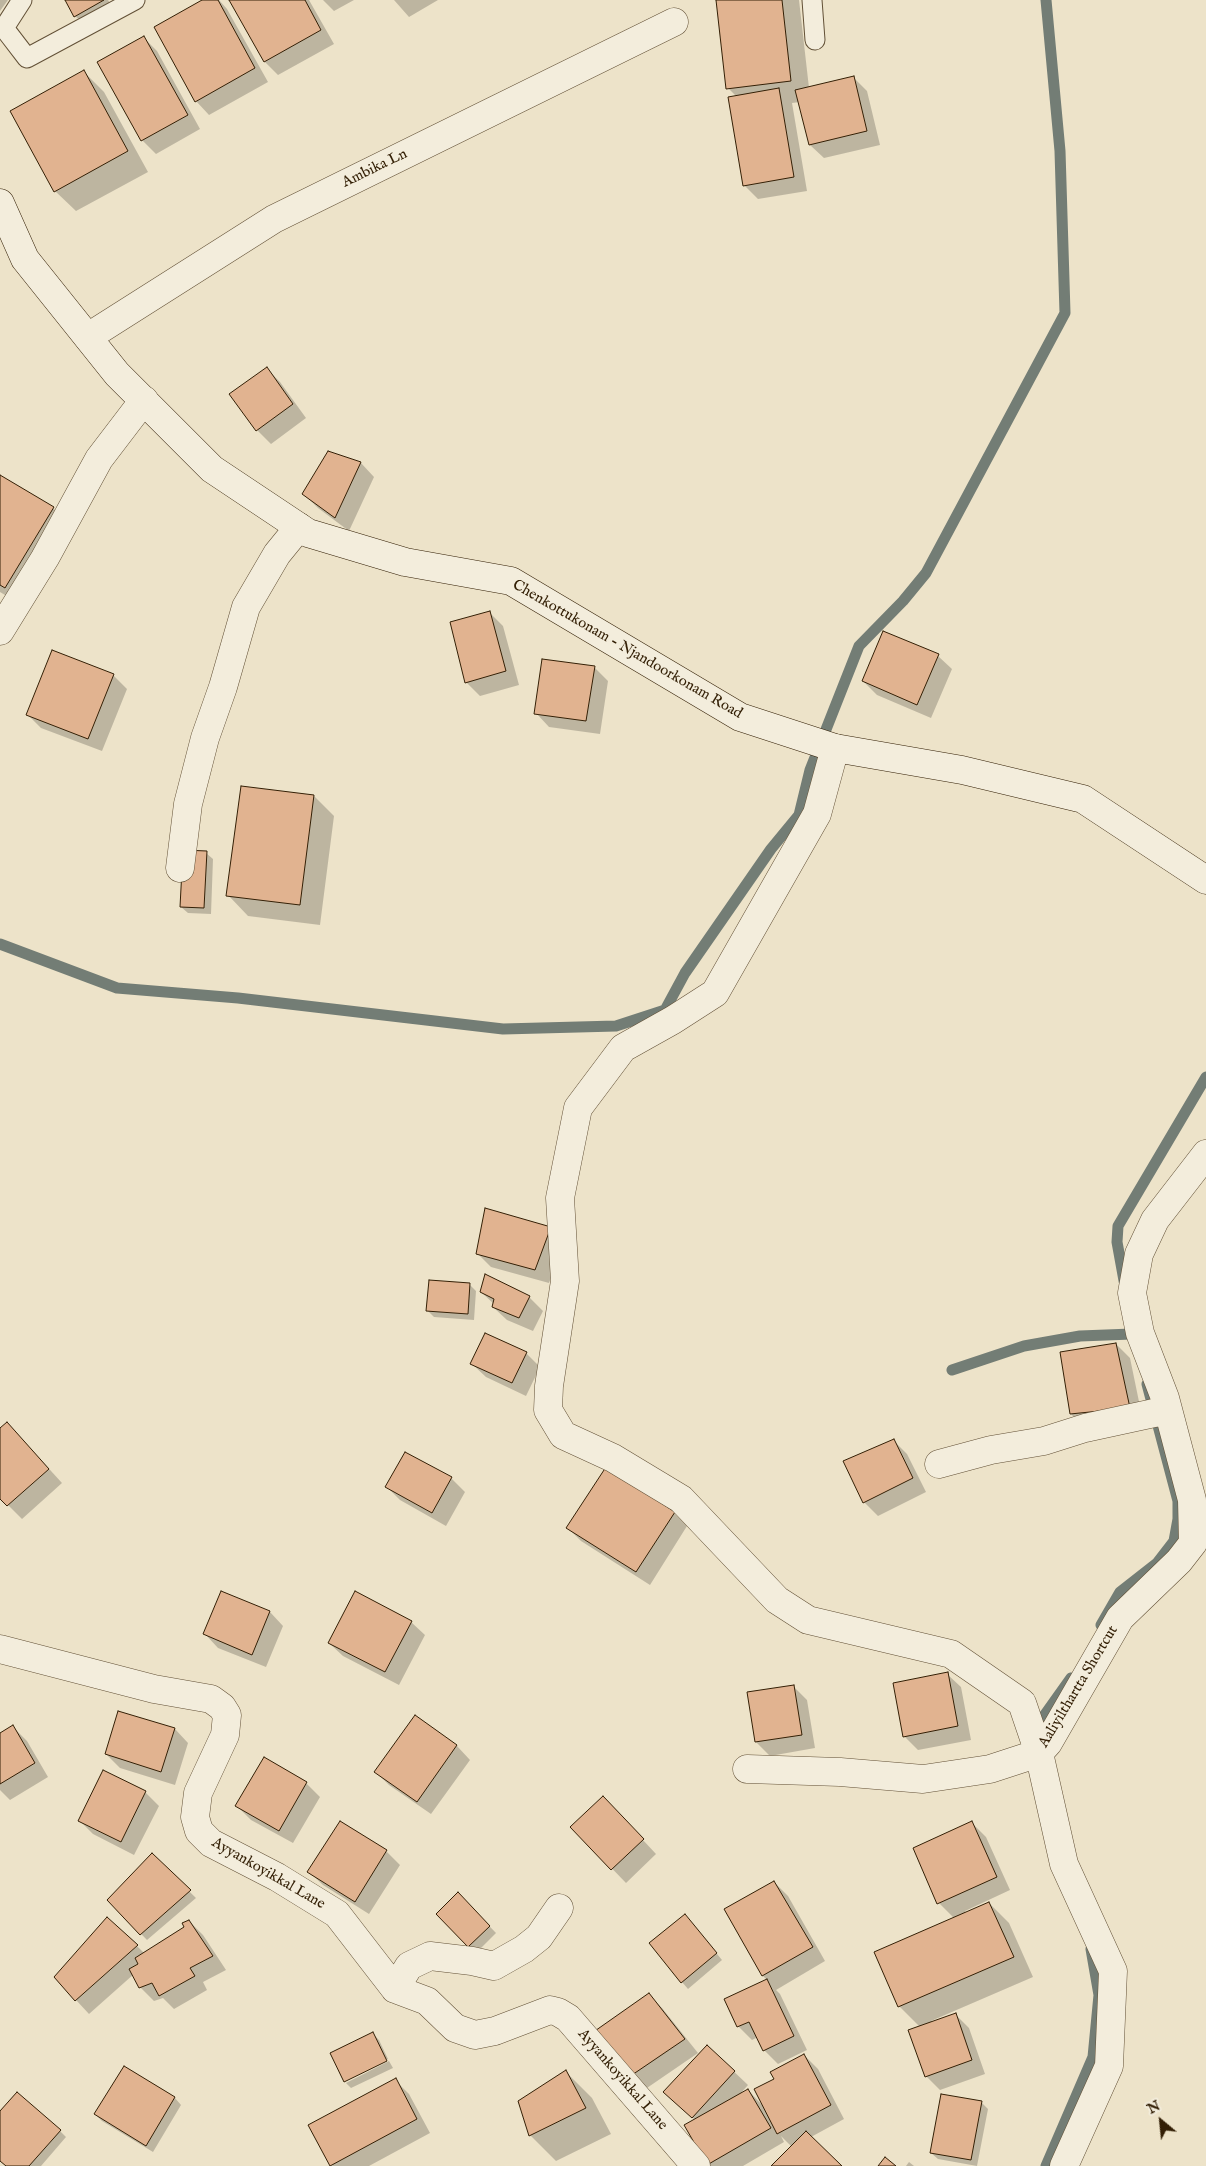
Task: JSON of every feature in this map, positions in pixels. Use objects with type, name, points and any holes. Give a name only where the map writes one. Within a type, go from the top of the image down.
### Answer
[{"type":"street","name":"Ambika Ln","points":[[88,337],[274,218],[674,22]]},
{"type":"street","name":"Chenkottukonam - Njandoorkonam Road","points":[[0,203],[25,259],[117,374],[212,469],[308,533],[405,562],[511,581],[740,717],[836,748],[962,770],[1083,799],[1206,880]]},
{"type":"street","points":[[0,631],[46,558],[99,459],[144,400]]},
{"type":"street","points":[[180,868],[188,804],[205,738],[223,687],[246,607],[277,554],[299,527]]},
{"type":"street","points":[[747,1770],[840,1772],[922,1779],[990,1769],[1027,1757],[1022,1703],[951,1654],[808,1620],[777,1600],[681,1499],[613,1458],[563,1435],[548,1410],[549,1386],[565,1281],[560,1198],[578,1108],[623,1048],[673,1020],[715,993],[817,814],[836,748]]},
{"type":"street","name":"Aaliyilthartta Shortcut","points":[[1064,2166],[1109,2066],[1113,1971],[1064,1864],[1027,1757],[1048,1743],[1120,1618],[1179,1561],[1193,1543],[1192,1500],[1160,1412],[1132,1293],[1139,1254],[1155,1220],[1206,1154]]},
{"type":"street","points":[[939,1464],[992,1450],[1044,1441],[1085,1428],[1160,1412]]},
{"type":"street","points":[[1179,1561],[1206,1552]]},
{"type":"street","name":"Ayyankoyikkal Lane","points":[[0,1649],[154,1689],[210,1699],[222,1707],[227,1715],[225,1734],[198,1793],[195,1817],[199,1831],[210,1843],[277,1877],[337,1914],[395,1989],[427,2001],[456,2028],[475,2035],[495,2031],[550,2010],[568,2018],[696,2166]]},
{"type":"street","points":[[395,1989],[408,1966],[430,1956],[472,1961],[494,1966],[524,1949],[539,1937],[560,1908]]},
{"type":"lane","points":[[22,0],[4,28],[5,42],[27,58],[135,0]]},
{"type":"lane","points":[[812,0],[815,40]]},
{"type":"building","points":[[65,0],[104,0],[74,17]]},
{"type":"building","points":[[202,0],[218,0],[255,68],[195,102],[154,27]]},
{"type":"building","points":[[229,0],[305,0],[321,30],[264,62]]},
{"type":"building","points":[[716,0],[782,0],[791,81],[726,89]]},
{"type":"building","points":[[144,36],[188,115],[141,141],[97,62]]},
{"type":"building","points":[[84,70],[128,151],[54,192],[10,111]]},
{"type":"building","points":[[854,76],[867,131],[809,145],[795,90]]},
{"type":"building","points":[[779,88],[794,177],[743,186],[728,97]]},
{"type":"building","points":[[267,367],[293,404],[256,431],[229,394]]},
{"type":"building","points":[[328,451],[361,462],[335,518],[302,494]]},
{"type":"building","points":[[0,475],[54,507],[5,588],[0,585]]},
{"type":"building","points":[[490,611],[506,671],[465,683],[450,622]]},
{"type":"building","points":[[883,631],[939,654],[917,705],[862,681]]},
{"type":"building","points":[[52,650],[114,674],[88,739],[26,715]]},
{"type":"building","points":[[542,659],[595,666],[586,721],[534,714]]},
{"type":"building","points":[[241,786],[314,795],[300,905],[226,896]]},
{"type":"building","points":[[183,850],[207,851],[204,908],[180,907]]},
{"type":"building","points":[[485,1208],[551,1227],[535,1270],[476,1254]]},
{"type":"building","points":[[485,1274],[530,1296],[519,1318],[492,1307],[494,1299],[480,1292]]},
{"type":"building","points":[[429,1280],[470,1283],[468,1314],[426,1311]]},
{"type":"building","points":[[485,1333],[527,1352],[512,1383],[470,1364]]},
{"type":"building","points":[[1116,1343],[1130,1408],[1070,1414],[1060,1352]]},
{"type":"building","points":[[7,1422],[49,1469],[7,1506],[0,1499],[0,1428]]},
{"type":"building","points":[[894,1439],[913,1478],[863,1503],[843,1461]]},
{"type":"building","points":[[405,1452],[452,1477],[432,1513],[385,1487]]},
{"type":"building","points":[[606,1467],[675,1512],[636,1572],[566,1528]]},
{"type":"building","points":[[221,1591],[270,1611],[252,1655],[203,1634]]},
{"type":"building","points":[[355,1591],[412,1621],[385,1672],[328,1643]]},
{"type":"building","points":[[948,1672],[958,1726],[903,1737],[893,1683]]},
{"type":"building","points":[[794,1685],[802,1735],[755,1742],[747,1692]]},
{"type":"building","points":[[118,1711],[175,1728],[161,1772],[105,1754]]},
{"type":"building","points":[[415,1715],[457,1745],[417,1802],[374,1772]]},
{"type":"building","points":[[13,1725],[35,1763],[0,1784],[0,1733]]},
{"type":"building","points":[[264,1757],[307,1782],[279,1831],[235,1806]]},
{"type":"building","points":[[103,1770],[146,1791],[121,1842],[78,1821]]},
{"type":"building","points":[[603,1796],[644,1839],[611,1870],[570,1827]]},
{"type":"building","points":[[340,1821],[387,1850],[355,1902],[307,1872]]},
{"type":"building","points":[[972,1821],[997,1877],[937,1904],[913,1848]]},
{"type":"building","points":[[152,1853],[191,1890],[140,1935],[107,1900]]},
{"type":"building","points":[[774,1881],[813,1947],[762,1976],[724,1909]]},
{"type":"building","points":[[458,1892],[490,1926],[468,1947],[436,1914]]},
{"type":"building","points":[[989,1902],[1014,1957],[898,2007],[874,1952]]},
{"type":"building","points":[[685,1914],[717,1953],[681,1983],[649,1943]]},
{"type":"building","points":[[107,1917],[138,1945],[75,2001],[54,1977]]},
{"type":"building","points":[[189,1920],[213,1956],[190,1968],[195,1976],[159,1996],[152,1983],[139,1988],[129,1969],[138,1964],[135,1958],[184,1927],[182,1923]]},
{"type":"building","points":[[767,1979],[794,2036],[763,2051],[749,2022],[737,2027],[724,1999]]},
{"type":"building","points":[[649,1993],[685,2039],[629,2077],[592,2033]]},
{"type":"building","points":[[956,2013],[972,2060],[925,2077],[908,2030]]},
{"type":"building","points":[[373,2032],[387,2061],[344,2082],[330,2053]]},
{"type":"building","points":[[707,2045],[735,2071],[692,2118],[663,2092]]},
{"type":"building","points":[[804,2054],[831,2105],[777,2134],[754,2089],[774,2079],[770,2072]]},
{"type":"building","points":[[124,2066],[175,2097],[146,2146],[94,2114]]},
{"type":"building","points":[[566,2070],[586,2108],[529,2136],[518,2101]]},
{"type":"building","points":[[396,2078],[417,2119],[330,2166],[308,2125]]},
{"type":"building","points":[[748,2089],[771,2128],[707,2165],[684,2125]]},
{"type":"building","points":[[17,2092],[61,2130],[29,2166],[6,2166],[0,2161],[0,2111]]},
{"type":"building","points":[[941,2094],[982,2101],[971,2160],[930,2153]]},
{"type":"building","points":[[806,2131],[842,2166],[771,2166]]},
{"type":"building","points":[[885,2157],[896,2166],[878,2166]]},
{"type":"waterway","points":[[0,944],[117,988],[238,998],[503,1029],[616,1026],[665,1010],[685,973],[771,849],[799,815],[810,770],[859,646],[903,601],[926,573],[1065,313],[1060,151],[1046,0]]},
{"type":"waterway","points":[[1125,1286],[1117,1242],[1118,1226],[1206,1077]]},
{"type":"waterway","points":[[952,1370],[1024,1346],[1080,1336],[1132,1334]]},
{"type":"waterway","points":[[1101,1625],[1120,1592],[1157,1563],[1174,1541],[1178,1519],[1178,1501],[1147,1384]]},
{"type":"waterway","points":[[1034,1730],[1071,1678]]},
{"type":"waterway","points":[[1046,2166],[1093,2057],[1099,1995],[1091,1949]]}]
